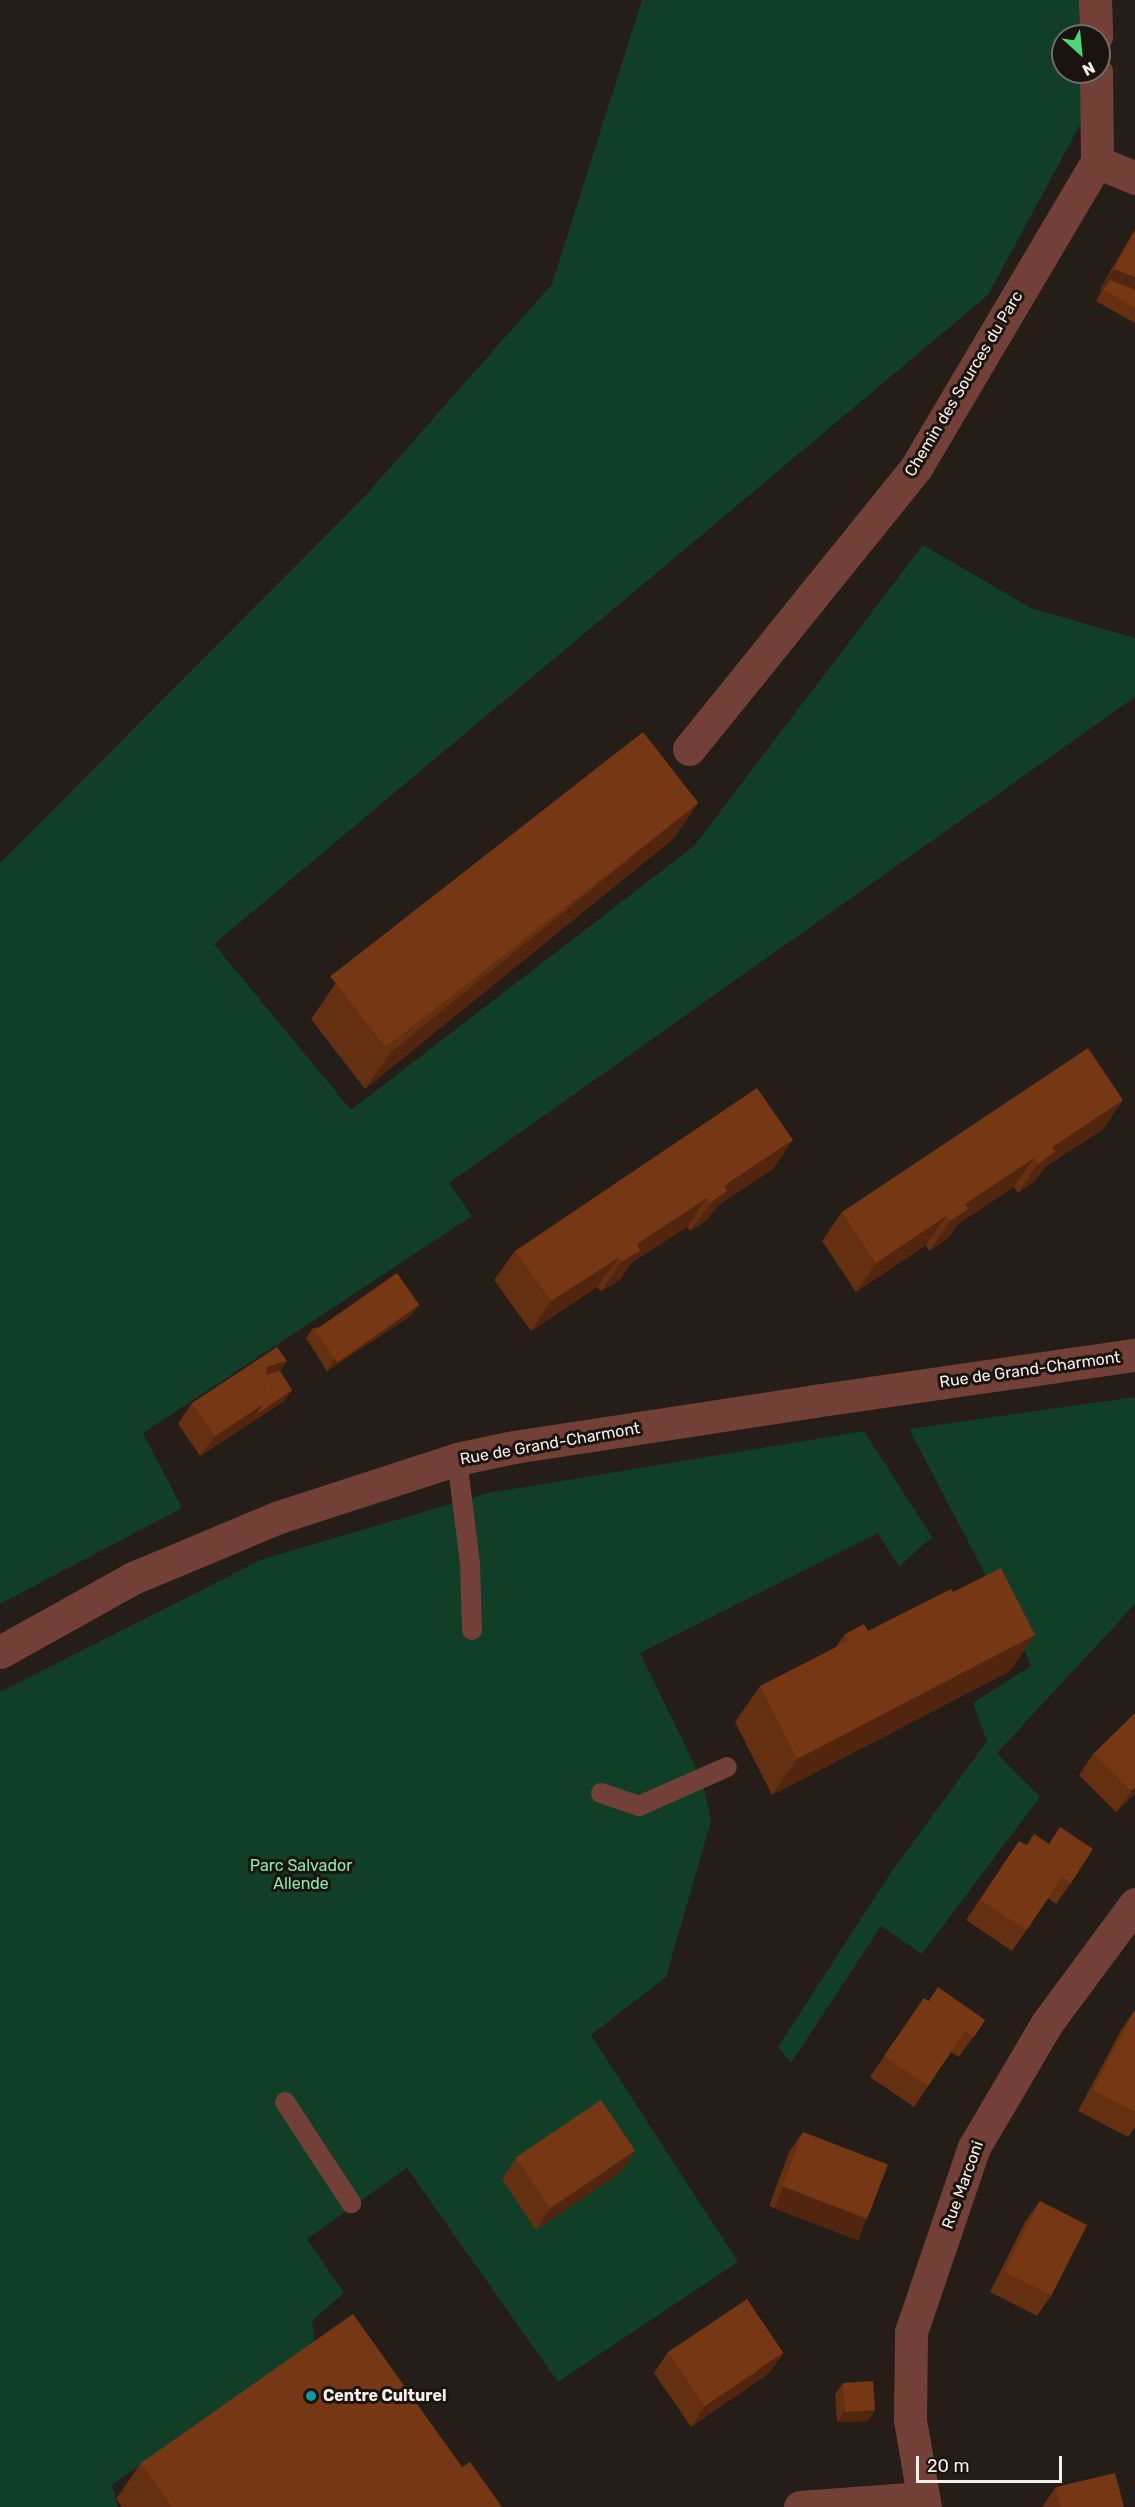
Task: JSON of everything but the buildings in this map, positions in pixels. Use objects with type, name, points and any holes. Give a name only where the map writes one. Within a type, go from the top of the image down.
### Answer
[{"type":"street","points":[[1095,0],[1096,24]]},
{"type":"street","points":[[1096,84],[1097,162],[1135,178]]},
{"type":"street","name":"Chemin des Sources du Parc","points":[[690,749],[917,466],[1097,162]]},
{"type":"street","name":"Rue de Grand-Charmont","points":[[0,1652],[133,1578],[258,1526],[457,1459],[514,1447],[802,1402],[1135,1355]]},
{"type":"street","name":"Rue Marconi","points":[[924,2503],[910,2420],[911,2332],[974,2147],[1047,2023],[1135,1904]]},
{"type":"street","points":[[800,2507],[924,2503]]},
{"type":"lane","points":[[457,1459],[470,1563],[472,1630]]},
{"type":"lane","points":[[601,1793],[639,1806],[727,1767]]},
{"type":"lane","points":[[285,2102],[351,2203]]},
{"type":"green space","points":[[642,0],[1080,0],[1081,24],[1051,24],[1051,84],[1082,84],[1083,119],[988,295],[214,944],[351,1110],[694,846],[923,545],[1031,608],[1135,638],[1135,697],[449,1183],[472,1216],[143,1433],[182,1508],[0,1604],[0,863],[365,496],[552,284]]},
{"type":"green space","points":[[1135,1397],[1135,1604],[997,1753],[1040,1797],[922,1954],[881,1926],[791,2063],[778,2047],[892,1871],[987,1741],[973,1703],[1031,1666],[1008,1609],[995,1593],[909,1429]]},
{"type":"green space","name":"Parc Salvador Allende","points":[[864,1431],[932,1537],[899,1567],[878,1533],[640,1653],[702,1780],[711,1821],[666,1977],[591,2035],[738,2262],[558,2382],[407,2168],[307,2239],[344,2293],[312,2321],[315,2342],[112,2485],[118,2507],[0,2507],[0,1692],[263,1559],[488,1493]]},
{"type":"place","name":"Centre Culturel","points":[[311,2396]]}]
